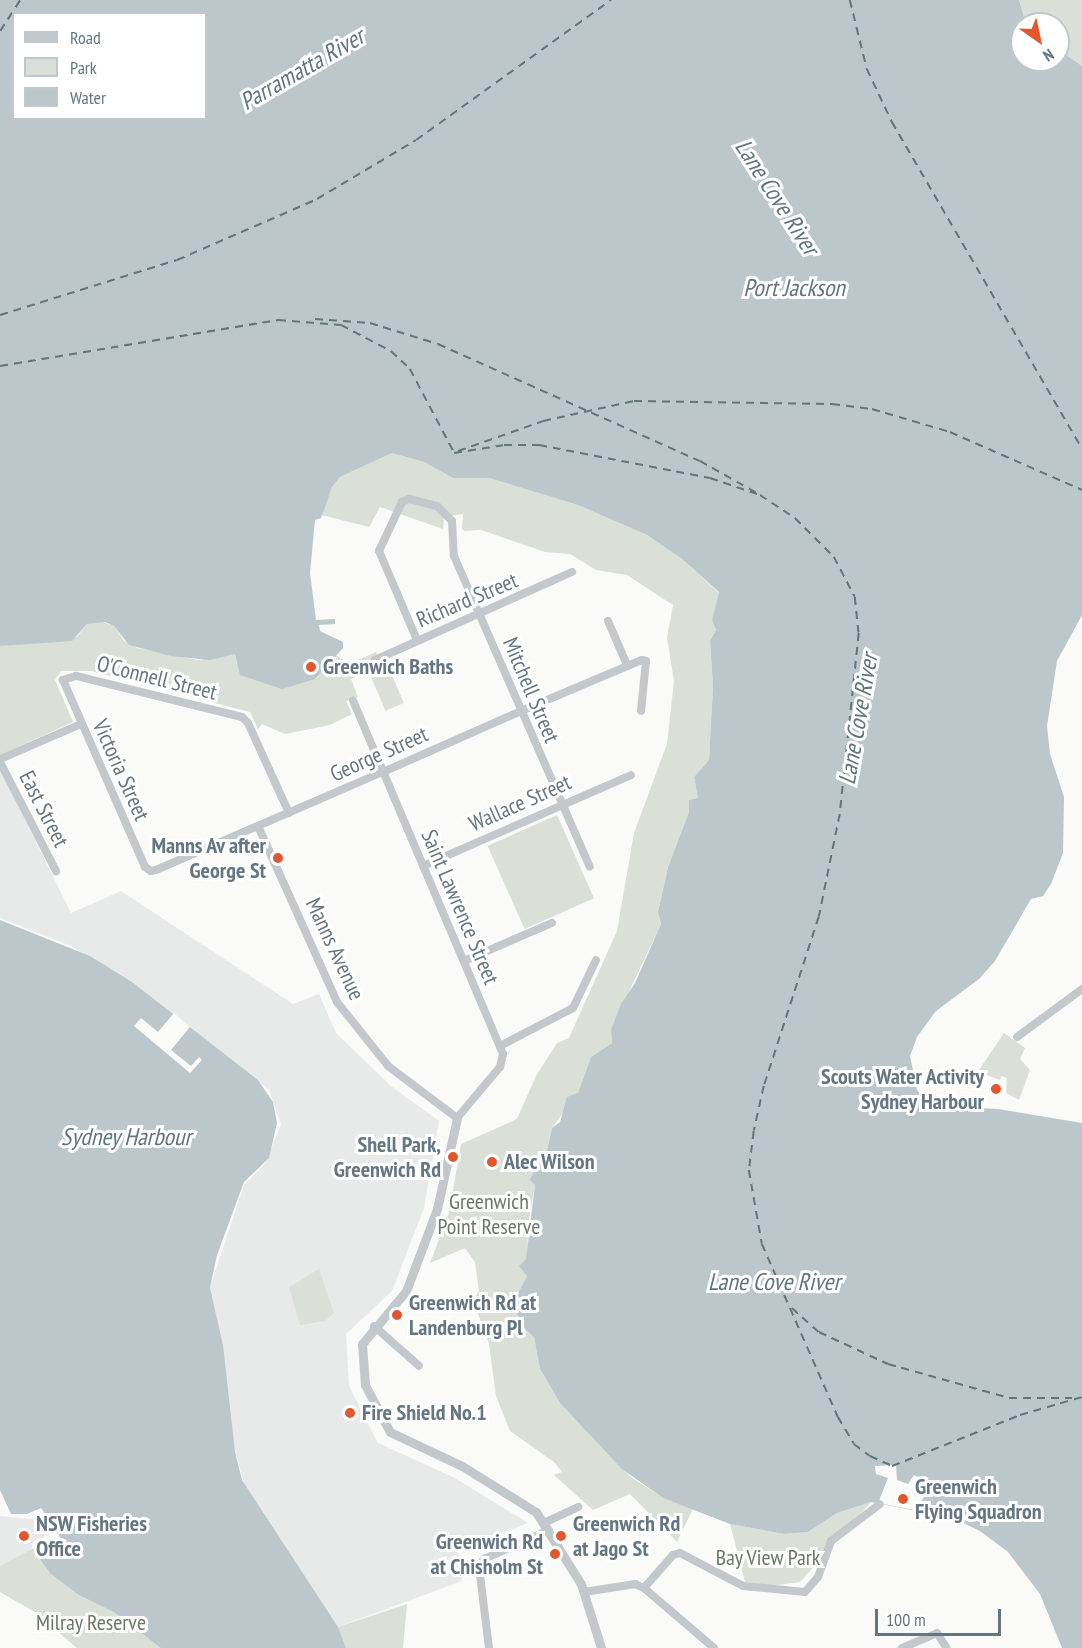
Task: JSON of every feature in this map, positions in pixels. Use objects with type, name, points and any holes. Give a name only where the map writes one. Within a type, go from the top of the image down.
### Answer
[{"type":"street","name":"Mitchell Street","points":[[417,640],[379,547],[407,499],[437,506],[454,524],[453,553],[590,867]]},
{"type":"street","name":"Richard Street","points":[[375,660],[572,572]]},
{"type":"street","points":[[608,621],[627,665],[646,661],[642,711]]},
{"type":"street","name":"George Street","points":[[145,867],[156,870],[627,665]]},
{"type":"street","name":"O'Connell Street","points":[[64,687],[65,678],[76,676],[242,717],[248,723],[289,813]]},
{"type":"street","name":"Victoria Street","points":[[64,687],[145,867]]},
{"type":"street","name":"Saint Lawrence Street","points":[[353,701],[500,1046]]},
{"type":"street","points":[[0,761],[81,724]]},
{"type":"street","name":"East Street","points":[[0,761],[56,871]]},
{"type":"street","name":"Wallace Street","points":[[423,866],[631,775]]},
{"type":"street","name":"Manns Avenue","points":[[258,826],[337,1002],[388,1066],[457,1118]]},
{"type":"street","points":[[464,961],[552,923]]},
{"type":"street","points":[[596,960],[573,1008],[500,1046],[500,1067],[457,1118],[437,1209],[406,1291],[374,1326],[362,1344],[361,1362],[365,1385],[383,1424],[398,1436],[514,1496],[546,1526],[584,1592],[601,1648]]},
{"type":"street","points":[[1017,1037],[1082,989]]},
{"type":"street","points":[[374,1326],[419,1366]]},
{"type":"street","points":[[644,1588],[673,1555],[680,1553],[743,1586],[805,1592],[818,1577],[831,1541],[880,1504]]},
{"type":"street","points":[[489,1648],[479,1566],[484,1559],[578,1507]]},
{"type":"street","points":[[584,1592],[635,1584],[644,1588],[714,1648]]},
{"type":"street","points":[[902,1648],[937,1633],[946,1647]]},
{"type":"shaded area","points":[[0,769],[71,913],[121,891],[293,1004],[319,994],[336,1033],[391,1086],[439,1121],[424,1208],[392,1291],[346,1334],[349,1386],[378,1443],[455,1478],[528,1523],[458,1551],[462,1581],[338,1627],[246,1490],[232,1440],[209,1290],[244,1185],[265,1164],[281,1124],[269,1090],[129,980],[71,946],[0,918]]},
{"type":"shaded area","name":"NSW Fisheries Office","points":[[47,1510],[57,1531],[34,1541],[29,1555],[0,1566],[0,1516],[32,1519]]},
{"type":"green space","points":[[1019,0],[1082,0],[1082,66],[1070,58],[1070,12],[1022,12]]},
{"type":"green space","name":"Greenwich Point Reserve","points":[[392,453],[424,462],[453,478],[489,478],[578,505],[647,535],[682,559],[719,593],[712,620],[716,630],[710,641],[713,686],[709,760],[694,777],[698,798],[689,800],[689,812],[668,867],[658,912],[661,924],[611,1030],[612,1043],[591,1057],[578,1093],[552,1128],[544,1163],[531,1180],[535,1185],[528,1225],[527,1276],[517,1295],[517,1314],[525,1329],[534,1337],[540,1369],[560,1403],[631,1477],[663,1498],[693,1509],[677,1542],[630,1494],[593,1510],[554,1475],[562,1472],[554,1462],[510,1431],[496,1396],[489,1344],[473,1300],[479,1291],[475,1262],[465,1248],[430,1263],[449,1213],[461,1144],[517,1119],[536,1076],[557,1043],[569,1038],[617,931],[634,833],[667,744],[674,681],[667,638],[673,605],[627,575],[596,570],[570,554],[545,552],[481,530],[465,531],[462,529],[463,514],[444,517],[443,529],[380,507],[369,527],[321,515],[332,487],[340,477]]},
{"type":"green space","points":[[100,621],[114,626],[124,641],[137,648],[198,660],[235,654],[237,663],[315,679],[336,655],[349,664],[376,652],[380,665],[351,679],[358,697],[346,701],[352,714],[330,725],[285,734],[262,724],[258,729],[250,712],[91,671],[61,671],[55,680],[73,722],[0,755],[0,646],[77,637],[87,624]]},
{"type":"green space","points":[[389,668],[404,703],[385,711],[371,676]]},
{"type":"green space","points":[[557,815],[594,898],[525,929],[488,846]]},
{"type":"green space","points":[[1004,1033],[1025,1048],[1020,1059],[1030,1070],[1019,1100],[1006,1093],[1007,1078],[1002,1076],[1000,1080],[981,1073],[975,1076]]},
{"type":"green space","points":[[319,1269],[334,1313],[325,1321],[300,1325],[289,1287]]},
{"type":"green space","name":"Bay View Park","points":[[871,1502],[800,1582],[770,1586],[745,1582],[730,1524],[784,1534],[808,1532],[837,1513]]},
{"type":"green space","name":"Milray Reserve","points":[[32,1549],[49,1572],[175,1648],[77,1648],[33,1611],[0,1592],[0,1566]]},
{"type":"green space","points":[[407,1604],[403,1648],[344,1648],[338,1627]]},
{"type":"water","name":"Port Jackson","points":[[0,0],[1019,0],[1022,12],[1010,12],[1010,72],[1070,72],[1070,58],[1082,66],[1082,615],[1057,661],[1047,726],[1050,754],[1064,797],[1063,853],[1051,884],[1043,896],[1031,899],[995,961],[979,979],[936,1011],[917,1037],[910,1056],[917,1090],[933,1106],[998,1109],[1082,1123],[1082,1648],[1062,1648],[1040,1594],[1008,1552],[980,1531],[953,1518],[871,1502],[837,1513],[808,1532],[784,1534],[730,1524],[663,1498],[622,1469],[560,1403],[540,1369],[534,1337],[525,1329],[517,1314],[517,1295],[527,1276],[519,1266],[526,1259],[535,1185],[530,1180],[537,1166],[544,1163],[552,1128],[560,1122],[567,1097],[578,1093],[591,1057],[612,1043],[611,1030],[621,1004],[635,983],[661,924],[658,912],[668,867],[689,812],[689,800],[698,798],[694,777],[709,760],[713,686],[710,641],[716,630],[712,620],[719,592],[682,559],[647,535],[578,505],[489,478],[453,478],[424,462],[392,453],[340,477],[332,487],[321,518],[315,520],[310,573],[316,620],[335,619],[335,624],[319,625],[320,631],[343,642],[343,648],[315,679],[282,689],[240,675],[235,654],[210,660],[171,656],[129,645],[114,626],[105,622],[87,624],[72,641],[0,646]]},
{"type":"water","name":"Sydney Harbour","points":[[0,920],[90,956],[132,982],[258,1080],[273,1102],[277,1123],[269,1158],[244,1182],[217,1255],[210,1288],[223,1345],[235,1452],[242,1480],[338,1627],[346,1648],[161,1648],[114,1612],[79,1595],[50,1573],[32,1549],[62,1540],[41,1508],[27,1514],[11,1514],[0,1490]]},
{"type":"pier","points":[[174,1013],[190,1027],[171,1050],[191,1066],[199,1057],[202,1060],[190,1073],[134,1026],[141,1018],[158,1032]]},
{"type":"pier","points":[[896,1465],[897,1480],[908,1484],[914,1475],[921,1479],[915,1488],[926,1494],[915,1510],[878,1503],[888,1478],[876,1474],[875,1466]]},
{"type":"ferry route","points":[[12,12],[20,0]]},
{"type":"ferry route","points":[[0,315],[177,260],[317,199],[416,140],[611,0]]},
{"type":"ferry route","points":[[850,0],[867,69],[892,122],[1082,449]]},
{"type":"ferry route","points":[[0,31],[12,12]]},
{"type":"ferry route","points":[[315,319],[370,323],[438,344],[700,461],[757,493]]},
{"type":"ferry route","points":[[0,366],[278,320],[341,325],[391,351],[410,369],[454,452]]},
{"type":"ferry route","points":[[458,451],[543,421],[634,401],[832,404],[872,409],[950,432],[1082,490]]},
{"type":"ferry route","points":[[454,453],[504,445],[539,445],[710,478],[760,495],[795,518],[834,557],[855,597],[859,633],[840,814],[819,917],[764,1086],[754,1131],[749,1170],[762,1244],[838,1417],[854,1444],[870,1456],[892,1466],[1020,1415],[1082,1397]]},
{"type":"ferry route","points":[[792,1308],[819,1332],[888,1364],[1009,1398],[1072,1398]]},
{"type":"place","name":"Greenwich Baths","points":[[311,667]]},
{"type":"place","name":"Manns Av after George St","points":[[278,858]]},
{"type":"place","name":"Scouts Water Activity Sydney Harbour","points":[[996,1089]]},
{"type":"place","name":"Shell Park, Greenwich Rd","points":[[453,1157]]},
{"type":"place","name":"Alec Wilson","points":[[492,1162]]},
{"type":"place","name":"Greenwich Rd at Landenburg Pl","points":[[397,1315]]},
{"type":"place","name":"Fire Shield No.1","points":[[350,1413]]},
{"type":"place","name":"Greenwich Flying Squadron","points":[[903,1499]]},
{"type":"place","name":"NSW Fisheries Office","points":[[24,1536]]},
{"type":"place","name":"Greenwich Rd at Jago St","points":[[561,1536]]},
{"type":"place","name":"Greenwich Rd at Chisholm St","points":[[555,1554]]},
{"type":"water label","name":"Parramatta River","points":[[302,69]]},
{"type":"water label","name":"Lane Cove River","points":[[777,197]]},
{"type":"water label","name":"Lane Cove River","points":[[858,719]]},
{"type":"water label","name":"Lane Cove River","points":[[774,1282]]}]
